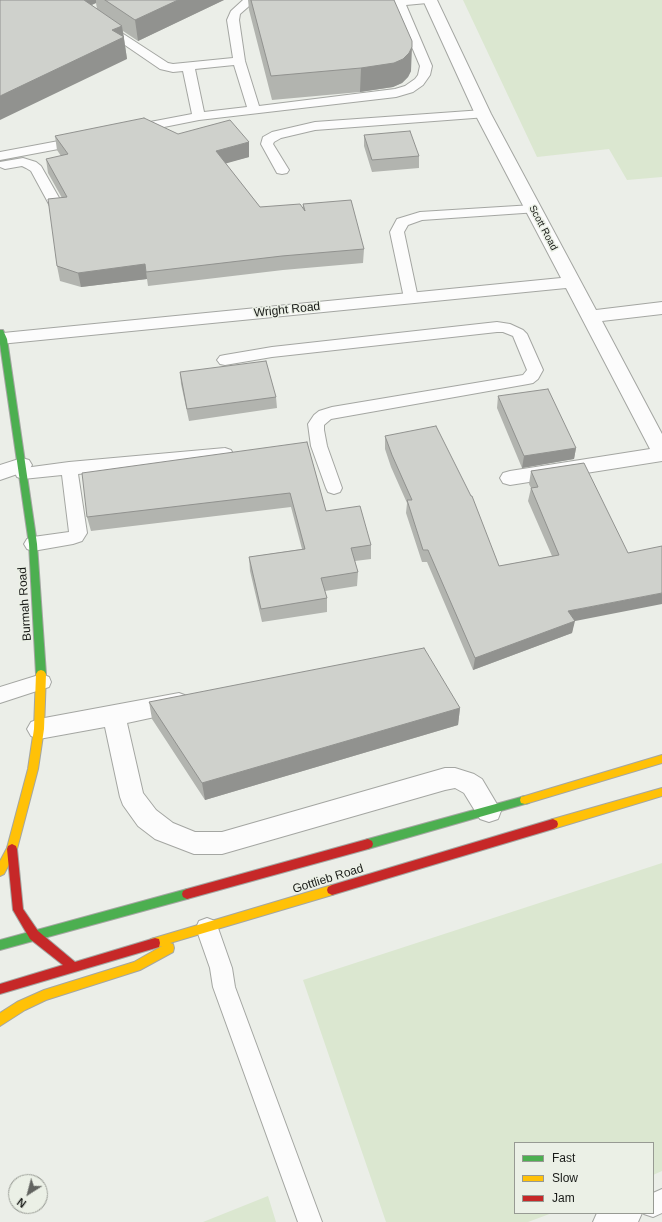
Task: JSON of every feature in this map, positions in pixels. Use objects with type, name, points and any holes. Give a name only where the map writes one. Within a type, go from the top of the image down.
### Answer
[{"type":"main road","name":"Burmah Road","points":[[0,871],[12,849],[32,768],[39,729],[42,682],[33,544],[1,335]]},
{"type":"main road","name":"Gottlieb Road","points":[[0,945],[489,811],[662,759]]},
{"type":"main road","name":"Gottlieb Road","points":[[0,989],[72,966],[207,928],[662,792]]},
{"type":"main road","points":[[12,849],[18,910],[34,935],[72,966]]},
{"type":"main road","points":[[0,1020],[21,1006],[44,995],[136,966],[207,928]]},
{"type":"street","name":"Scott Road","points":[[430,0],[483,114],[662,453]]},
{"type":"street","name":"Wright Road","points":[[1,335],[572,282]]},
{"type":"street","points":[[590,316],[662,308]]},
{"type":"street","points":[[510,478],[662,453]]},
{"type":"street","points":[[0,473],[22,469]]},
{"type":"street","points":[[39,729],[199,699]]},
{"type":"street","points":[[114,716],[132,797],[147,818],[164,831],[194,842],[222,843],[445,779],[455,778],[474,786],[489,811]]},
{"type":"lane","points":[[250,0],[235,13],[233,20],[239,61],[254,110]]},
{"type":"lane","points":[[384,2],[427,0]]},
{"type":"lane","points":[[123,132],[199,116],[396,94],[410,89],[421,78],[426,66],[398,1]]},
{"type":"lane","points":[[93,18],[164,66],[173,68],[188,67],[239,61]]},
{"type":"lane","points":[[188,67],[199,116]]},
{"type":"lane","points":[[282,170],[267,144],[268,140],[278,135],[315,126],[483,114]]},
{"type":"lane","points":[[0,156],[93,138]]},
{"type":"lane","points":[[0,166],[23,162],[31,165],[36,169],[55,203]]},
{"type":"lane","points":[[411,298],[396,232],[402,222],[420,216],[533,209]]},
{"type":"lane","points":[[225,360],[272,352],[497,327],[512,329],[518,333],[522,338],[535,370],[533,375],[528,379],[325,415],[316,424],[311,447],[334,488]]},
{"type":"lane","points":[[22,469],[69,468],[240,453]]},
{"type":"lane","points":[[33,544],[73,538],[78,533],[69,468]]},
{"type":"lane","points":[[0,695],[42,682]]},
{"type":"lane","points":[[207,928],[221,968],[224,987],[310,1222]]},
{"type":"lane","points":[[605,1222],[627,1214]]},
{"type":"green space","points":[[463,0],[662,0],[662,177],[627,180],[609,149],[537,157]]},
{"type":"green space","points":[[662,863],[662,1171],[654,1175],[654,1142],[514,1142],[514,1214],[549,1214],[528,1222],[386,1222],[303,980]]},
{"type":"green space","points":[[268,1196],[276,1222],[203,1222]]},
{"type":"building","points":[[0,0],[84,0],[122,26],[112,30],[124,37],[0,96]]},
{"type":"building","points":[[105,0],[178,0],[135,20]]},
{"type":"building","points":[[251,0],[394,0],[412,41],[412,47],[403,59],[394,63],[361,68],[271,76]]},
{"type":"building","points":[[144,118],[178,134],[230,120],[249,142],[216,151],[260,207],[300,204],[305,211],[303,204],[351,200],[364,249],[282,256],[146,272],[145,264],[78,273],[57,266],[48,199],[67,197],[46,159],[68,154],[55,136]]},
{"type":"building","points":[[410,131],[419,156],[372,160],[364,135]]},
{"type":"building","points":[[266,361],[276,397],[187,409],[180,372]]},
{"type":"building","points":[[548,389],[576,448],[524,456],[498,396]]},
{"type":"building","points":[[436,426],[472,496],[499,566],[559,555],[531,488],[538,487],[531,471],[584,463],[628,553],[662,546],[662,593],[568,611],[575,621],[475,658],[428,550],[423,550],[407,500],[412,500],[385,436]]},
{"type":"building","points":[[307,442],[326,511],[360,506],[371,545],[351,548],[358,572],[321,578],[327,598],[261,609],[249,557],[305,549],[290,493],[87,517],[82,473]]},
{"type":"building","points":[[424,648],[460,708],[202,783],[149,702]]},
{"type":"traffic: fast","points":[[0,332],[3,339],[33,544],[41,674]]},
{"type":"traffic: fast","points":[[368,844],[525,800]]},
{"type":"traffic: fast","points":[[0,945],[187,894]]},
{"type":"traffic: slow","points":[[0,871],[12,849],[33,769],[39,729],[41,674]]},
{"type":"traffic: slow","points":[[525,800],[662,759]]},
{"type":"traffic: slow","points":[[553,824],[662,792]]},
{"type":"traffic: slow","points":[[155,943],[332,890]]},
{"type":"traffic: slow","points":[[0,1020],[21,1006],[44,995],[136,966],[169,948]]},
{"type":"traffic: jam","points":[[332,890],[553,824]]},
{"type":"traffic: jam","points":[[187,894],[368,844]]},
{"type":"traffic: jam","points":[[12,849],[18,910],[34,935],[72,966]]},
{"type":"traffic: jam","points":[[0,989],[155,943]]}]
